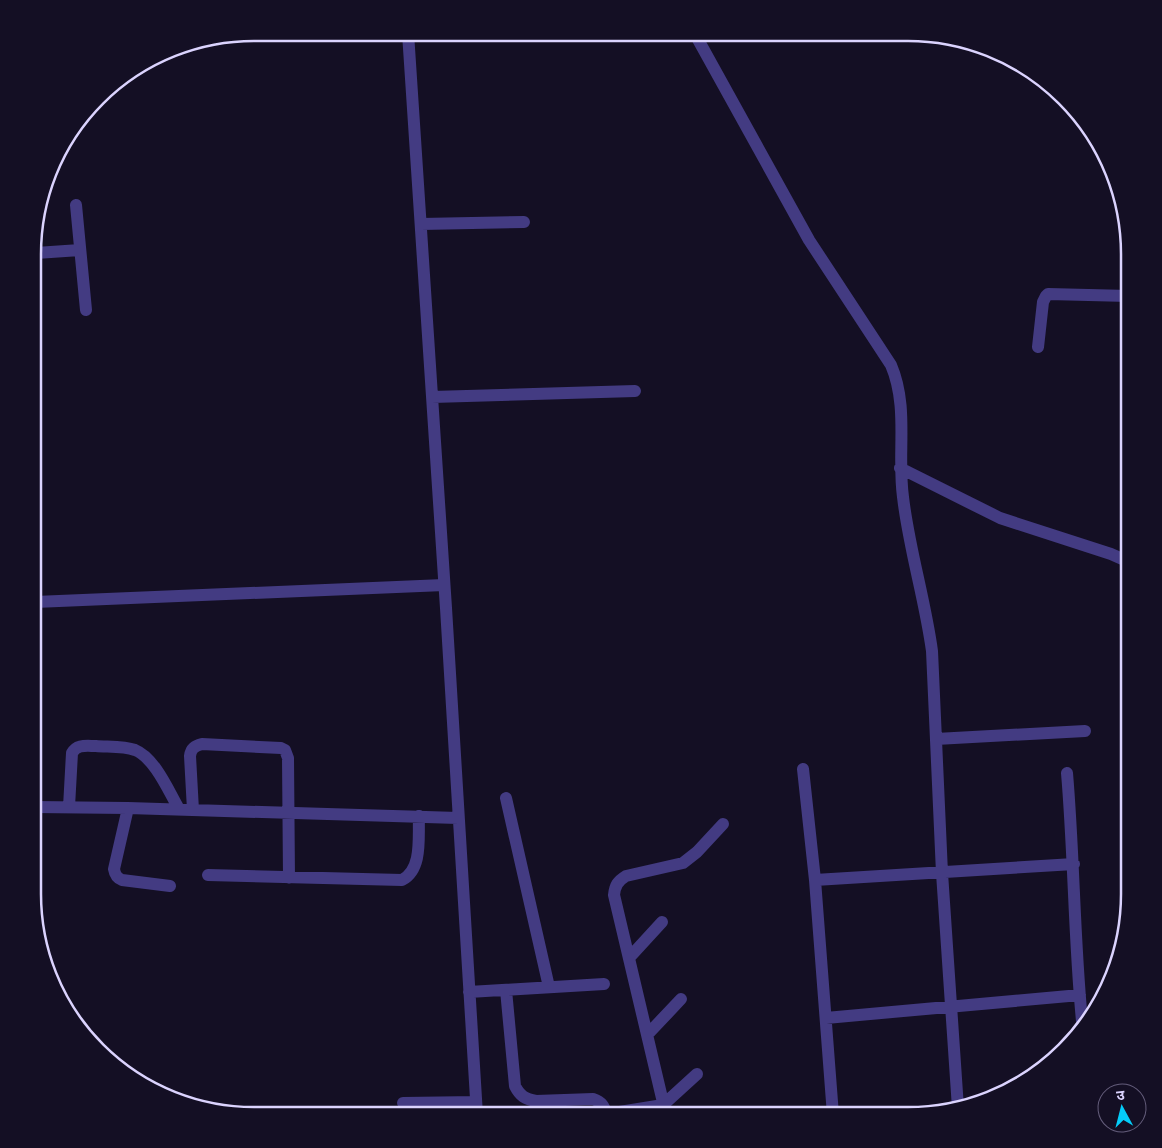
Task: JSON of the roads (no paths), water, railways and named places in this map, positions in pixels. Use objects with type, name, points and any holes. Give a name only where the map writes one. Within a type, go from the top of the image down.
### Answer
[{"type":"street","points":[[409,41],[476,1107]]},
{"type":"street","points":[[699,41],[809,240],[891,365],[896,378],[901,404],[900,468],[906,519],[929,632],[942,873],[958,1101]]},
{"type":"street","points":[[76,205],[86,310]]},
{"type":"street","points":[[421,224],[524,222]]},
{"type":"street","points":[[41,253],[80,250]]},
{"type":"street","points":[[1038,347],[1043,302],[1048,294],[1121,296]]},
{"type":"street","points":[[432,398],[635,391]]},
{"type":"street","points":[[900,468],[993,516],[1121,558]]},
{"type":"street","points":[[41,602],[444,585]]},
{"type":"street","points":[[936,739],[1085,731]]},
{"type":"street","points":[[193,810],[190,756],[191,750],[195,746],[202,744],[276,747],[285,750],[288,758],[289,878]]},
{"type":"street","points":[[69,806],[72,753],[74,749],[82,746],[128,748],[143,755],[155,767],[179,809]]},
{"type":"street","points":[[803,769],[832,1107]]},
{"type":"street","points":[[1067,773],[1074,864],[1082,1017]]},
{"type":"street","points":[[506,798],[549,987]]},
{"type":"street","points":[[41,807],[69,806],[458,818]]},
{"type":"street","points":[[128,808],[114,869],[117,878],[170,886]]},
{"type":"street","points":[[208,875],[402,880],[413,870],[416,862],[419,816]]},
{"type":"street","points":[[664,1107],[614,895],[615,887],[626,876],[683,863],[697,852],[723,824]]},
{"type":"street","points":[[814,880],[1074,864]]},
{"type":"street","points":[[629,958],[662,922]]},
{"type":"street","points":[[469,992],[604,984]]},
{"type":"street","points":[[506,990],[515,1086],[519,1095],[536,1102],[593,1099],[604,1107]]},
{"type":"street","points":[[826,1018],[1080,995]]},
{"type":"street","points":[[648,1034],[681,999]]},
{"type":"street","points":[[668,1107],[697,1074]]},
{"type":"street","points":[[403,1104],[447,1107]]}]
